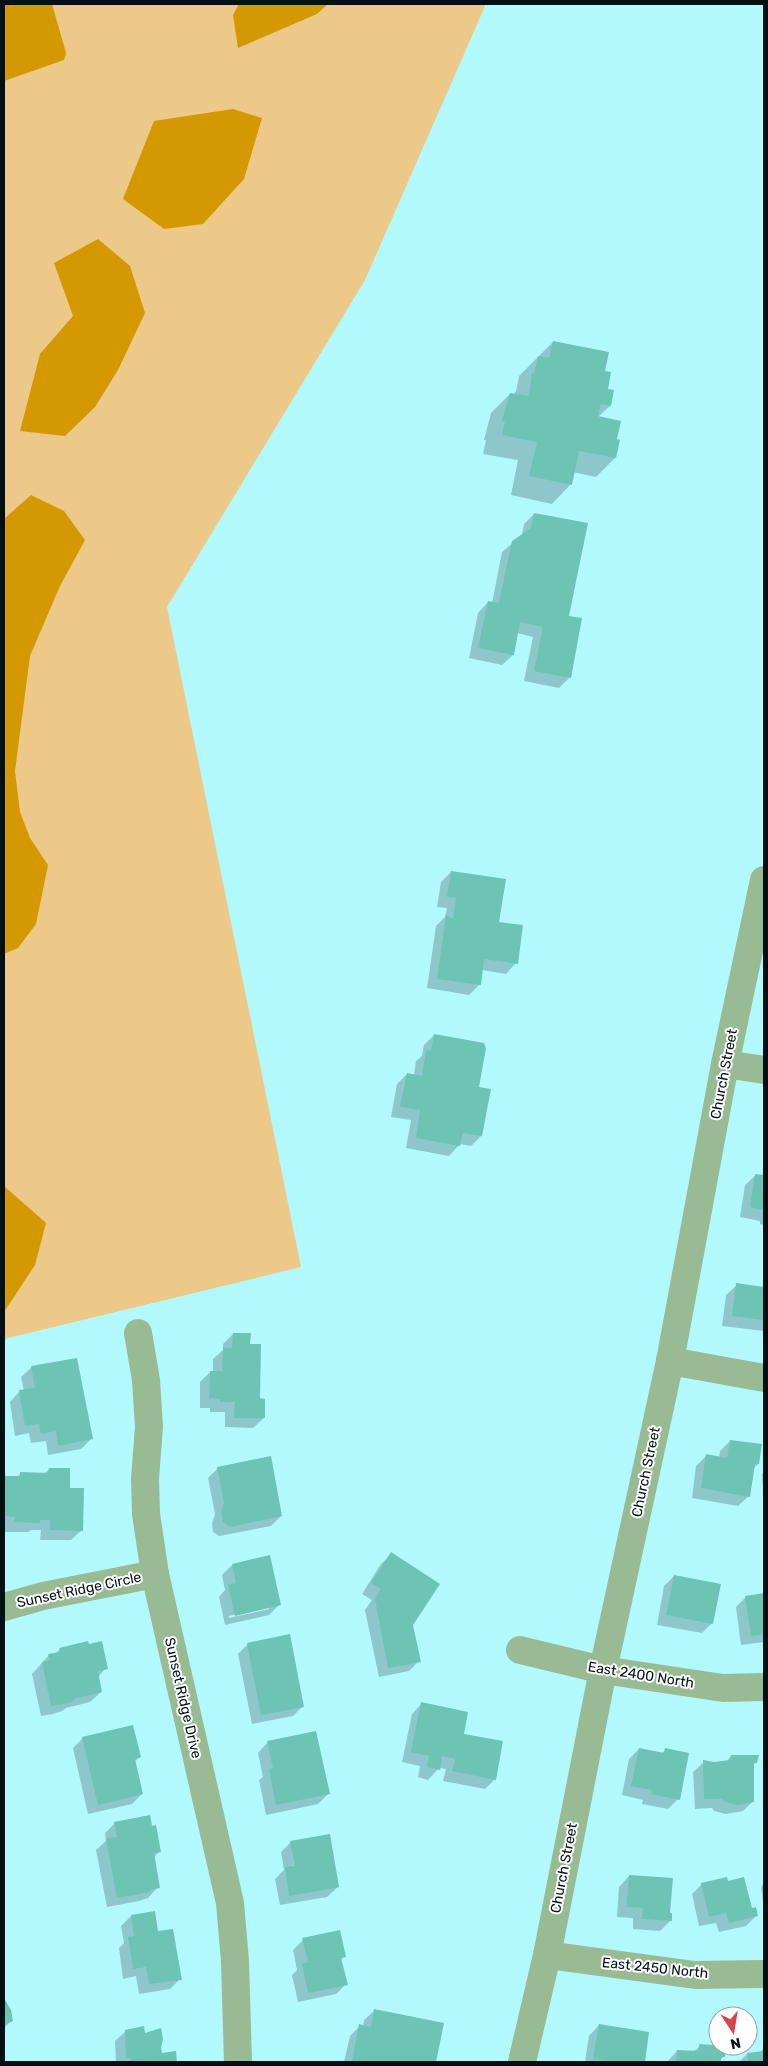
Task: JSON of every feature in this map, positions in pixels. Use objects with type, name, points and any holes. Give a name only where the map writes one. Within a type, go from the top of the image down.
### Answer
[{"type":"street","name":"Church Street","points":[[522,2062],[547,1955],[603,1670],[670,1361],[725,1064],[764,880]]},
{"type":"street","points":[[725,1064],[764,1070]]},
{"type":"street","name":"Sunset Ridge Drive","points":[[138,1333],[146,1380],[149,1427],[145,1479],[146,1514],[155,1574],[230,1903],[235,1961],[238,2062]]},
{"type":"street","points":[[670,1361],[764,1378]]},
{"type":"street","name":"Sunset Ridge Circle","points":[[4,1607],[43,1596],[155,1574]]},
{"type":"street","name":"East 2400 North","points":[[520,1650],[603,1670],[722,1688],[764,1687]]},
{"type":"street","name":"East 2450 North","points":[[547,1955],[694,1975],[764,1974]]},
{"type":"shaded area","points":[[4,4],[486,4],[365,280],[167,607],[301,1267],[4,1339]]},
{"type":"shaded area","points":[[4,4],[52,4],[66,53],[64,60],[4,81]]},
{"type":"shaded area","points":[[239,4],[328,4],[317,14],[238,48],[233,15]]},
{"type":"shaded area","points":[[233,109],[262,118],[244,179],[203,224],[164,229],[123,199],[154,121]]},
{"type":"shaded area","points":[[98,239],[130,266],[145,313],[118,370],[95,407],[65,436],[20,431],[40,354],[73,316],[54,263]]},
{"type":"shaded area","points":[[31,495],[64,511],[85,540],[60,586],[30,656],[15,771],[20,812],[30,838],[48,865],[36,924],[18,948],[4,954],[4,519]]},
{"type":"shaded area","points":[[4,1186],[46,1223],[35,1265],[4,1312]]},
{"type":"building","points":[[553,341],[609,352],[605,371],[611,372],[608,389],[614,390],[611,406],[601,404],[598,416],[621,421],[617,439],[620,440],[616,458],[579,451],[572,485],[529,476],[537,442],[502,435],[505,422],[502,421],[510,393],[529,396],[532,373],[534,373],[538,356],[549,358]]},
{"type":"building","points":[[534,513],[588,523],[569,616],[582,618],[571,678],[534,671],[543,627],[520,622],[514,655],[478,648],[488,601],[499,603],[512,541],[531,528]]},
{"type":"building","points":[[451,871],[506,879],[499,922],[523,925],[518,964],[484,959],[481,985],[437,979],[446,915],[453,919],[456,898],[447,897]]},
{"type":"building","points":[[434,1034],[484,1043],[486,1048],[479,1087],[491,1089],[482,1136],[463,1133],[460,1146],[416,1138],[420,1110],[400,1107],[407,1073],[422,1076],[426,1050],[431,1051]]},
{"type":"building","points":[[755,1174],[764,1175],[764,1210],[750,1207]]},
{"type":"building","points":[[736,1283],[764,1287],[764,1320],[732,1316]]},
{"type":"building","points":[[233,1333],[251,1333],[250,1344],[261,1344],[260,1398],[265,1399],[265,1418],[234,1418],[235,1402],[220,1402],[220,1399],[209,1398],[210,1371],[222,1371],[223,1348],[232,1348]]},
{"type":"building","points":[[77,1358],[93,1439],[58,1446],[56,1431],[41,1434],[39,1424],[25,1426],[19,1390],[35,1388],[31,1366]]},
{"type":"building","points":[[730,1440],[762,1444],[759,1464],[755,1464],[750,1497],[701,1488],[706,1454],[727,1458]]},
{"type":"building","points":[[271,1456],[282,1516],[230,1527],[223,1522],[221,1512],[224,1503],[217,1467]]},
{"type":"building","points":[[49,1468],[70,1468],[70,1488],[84,1488],[83,1531],[50,1530],[50,1520],[40,1520],[40,1523],[14,1522],[15,1517],[4,1516],[5,1476],[20,1476],[20,1472],[48,1473]]},
{"type":"building","points":[[391,1552],[440,1584],[413,1625],[421,1662],[388,1668],[375,1599],[381,1589],[371,1583]]},
{"type":"building","points":[[270,1555],[281,1605],[235,1616],[228,1585],[236,1583],[232,1564]]},
{"type":"building","points":[[674,1575],[721,1584],[713,1624],[666,1615]]},
{"type":"building","points":[[764,1593],[764,1634],[751,1636],[745,1596]]},
{"type":"building","points":[[290,1634],[304,1707],[261,1715],[247,1643]]},
{"type":"building","points":[[88,1641],[89,1644],[102,1641],[108,1669],[98,1671],[102,1692],[74,1699],[74,1701],[64,1704],[51,1706],[42,1662],[50,1660],[48,1654],[61,1652],[59,1648]]},
{"type":"building","points":[[421,1702],[468,1712],[464,1734],[503,1741],[496,1780],[452,1771],[455,1759],[442,1756],[440,1770],[427,1767],[429,1756],[411,1752]]},
{"type":"building","points":[[133,1725],[141,1757],[135,1759],[143,1794],[98,1805],[82,1737]]},
{"type":"building","points":[[316,1731],[330,1794],[276,1805],[269,1769],[273,1768],[267,1741]]},
{"type":"building","points":[[639,1748],[664,1753],[665,1748],[689,1753],[680,1800],[651,1794],[652,1790],[631,1786]]},
{"type":"building","points":[[731,1755],[759,1755],[757,1763],[754,1763],[754,1802],[737,1805],[725,1802],[722,1799],[704,1799],[703,1760],[714,1762],[730,1760]]},
{"type":"building","points":[[150,1815],[152,1826],[156,1825],[161,1852],[154,1853],[160,1888],[150,1890],[150,1892],[117,1898],[106,1839],[117,1837],[114,1822]]},
{"type":"building","points":[[330,1834],[339,1887],[289,1896],[285,1867],[295,1866],[290,1841]]},
{"type":"building","points":[[629,1875],[673,1878],[670,1913],[672,1913],[672,1921],[642,1919],[643,1908],[627,1907]]},
{"type":"building","points":[[727,1877],[728,1881],[744,1877],[752,1908],[756,1907],[758,1916],[729,1923],[726,1913],[709,1917],[701,1883]]},
{"type":"building","points":[[155,1911],[158,1931],[173,1929],[182,1980],[149,1984],[146,1967],[133,1969],[128,1937],[134,1936],[131,1915]]},
{"type":"building","points":[[340,1930],[346,1957],[341,1958],[348,1985],[308,1993],[302,1964],[308,1962],[302,1938]]},
{"type":"building","points":[[4,1998],[11,2010],[13,2021],[4,2025]]},
{"type":"building","points":[[374,2009],[444,2023],[436,2062],[352,2062],[359,2024],[371,2027]]},
{"type":"building","points":[[599,2024],[649,2032],[645,2062],[610,2062],[593,2059]]},
{"type":"building","points":[[144,2026],[145,2033],[161,2028],[163,2039],[162,2053],[176,2051],[177,2062],[132,2062],[130,2058],[126,2058],[125,2030]]},
{"type":"building","points":[[699,2044],[708,2045],[708,2056],[725,2057],[721,2057],[721,2062],[676,2062],[677,2050],[699,2051]]},
{"type":"building","points":[[764,2051],[764,2062],[748,2062],[747,2056],[758,2056],[758,2052]]}]
